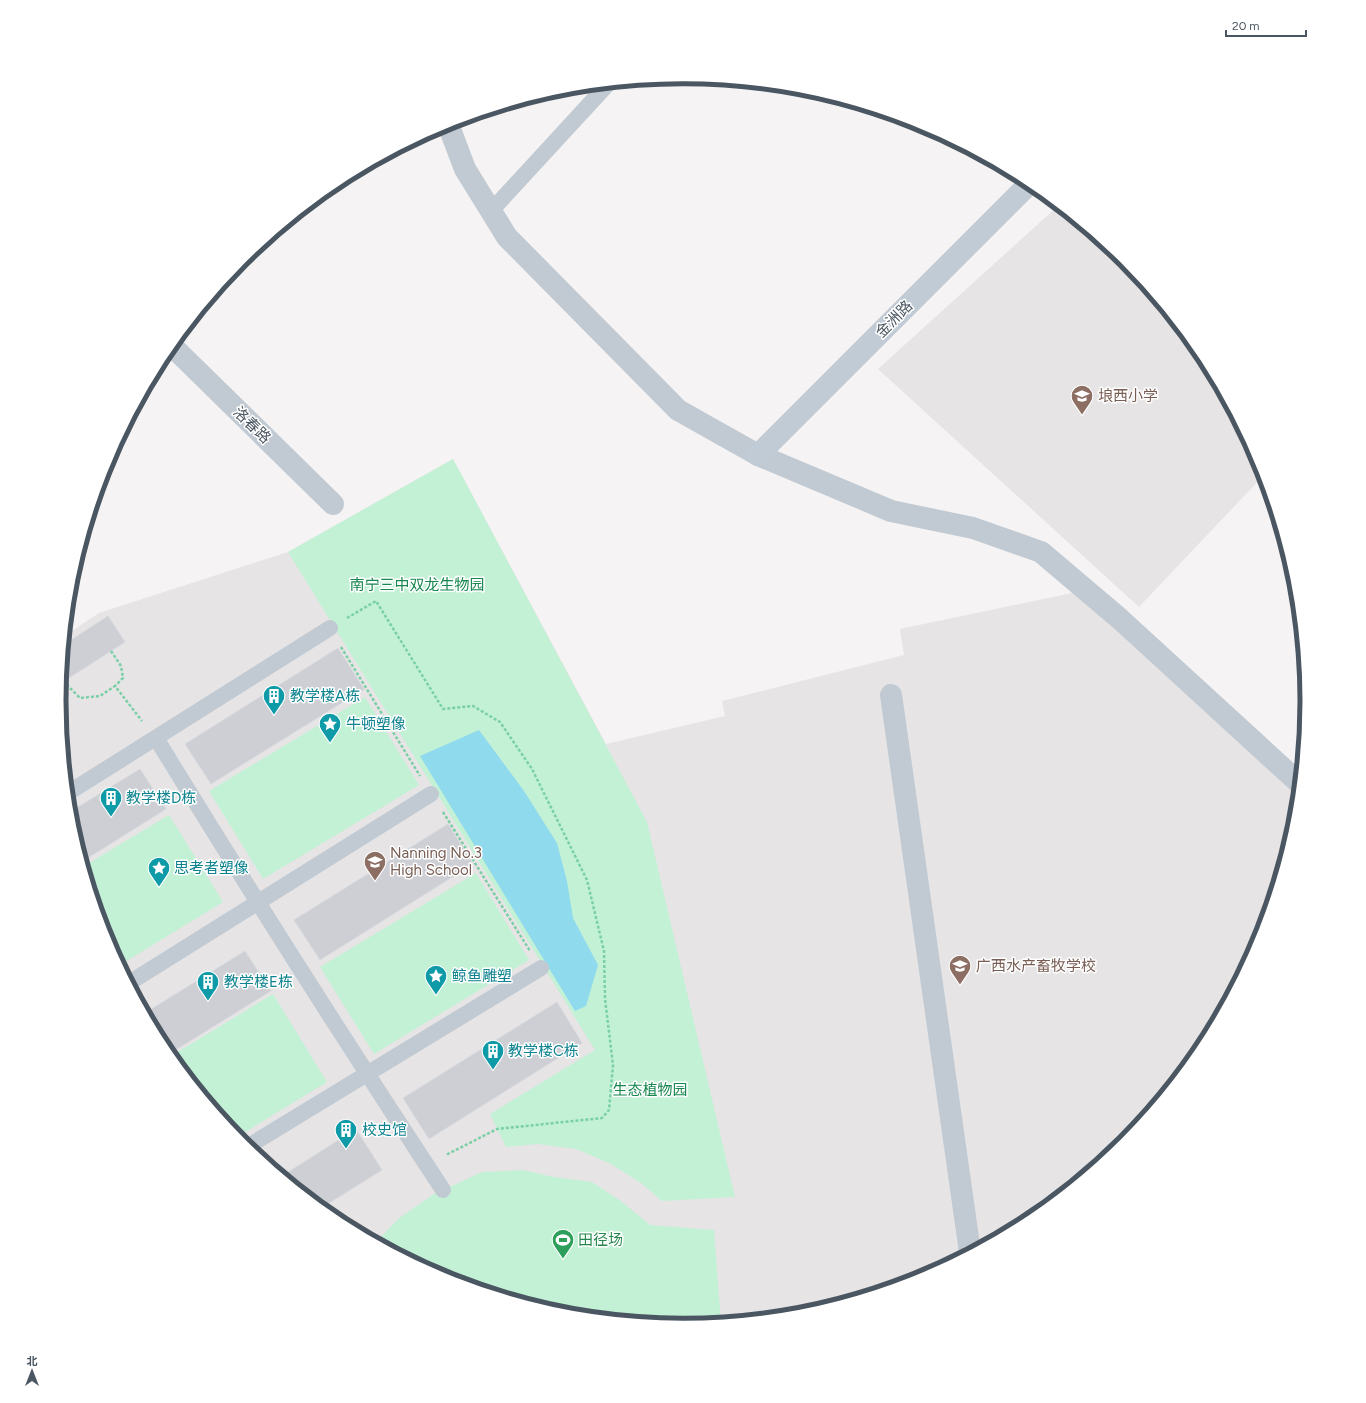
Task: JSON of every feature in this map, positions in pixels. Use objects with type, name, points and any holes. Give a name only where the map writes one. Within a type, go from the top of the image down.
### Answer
[{"type":"main road","name":"金洲路","points":[[758,454],[1025,188]]},
{"type":"street","points":[[450,130],[465,169],[507,237],[678,410],[758,454],[891,511],[973,528],[1041,552],[1120,619],[1295,780]]},
{"type":"street","name":"洛春路","points":[[176,350],[333,504]]},
{"type":"street","points":[[890,695],[969,1248]]},
{"type":"lane","points":[[491,211],[602,90]]},
{"type":"lane","points":[[72,790],[330,628]]},
{"type":"lane","points":[[156,738],[257,903],[443,1190]]},
{"type":"lane","points":[[133,980],[431,794]]},
{"type":"lane","points":[[253,1143],[540,968]]},
{"type":"path","points":[[427,1165],[497,1128],[602,1118],[610,1110],[613,1065],[605,999],[604,951],[587,880],[532,769],[500,722],[473,706],[443,709],[376,601],[330,628],[431,794],[540,968]]},
{"type":"path","points":[[66,684],[80,698],[100,696],[115,686],[123,678],[121,666],[111,651]]},
{"type":"path","points":[[115,686],[156,738]]},
{"type":"shaded area","name":"埌西小学","points":[[1055,209],[1090,238],[1119,265],[1147,295],[1172,326],[1196,359],[1217,393],[1236,429],[1259,481],[1139,607],[878,369]]},
{"type":"shaded area","points":[[453,459],[606,744],[725,716],[722,701],[904,655],[900,629],[1072,593],[1117,627],[1293,791],[1279,861],[1253,938],[1217,1010],[1196,1044],[1147,1108],[1119,1138],[1059,1191],[1026,1215],[956,1255],[919,1272],[881,1286],[803,1307],[723,1317],[683,1318],[643,1317],[563,1307],[485,1286],[447,1272],[374,1236],[340,1215],[307,1191],[276,1165],[247,1138],[219,1108],[170,1044],[149,1010],[130,974],[113,938],[99,900],[87,861],[78,822],[71,782],[67,742],[67,661],[70,632],[99,613],[288,552]]},
{"type":"green space","name":"南宁三中双龙生物园","points":[[453,459],[647,822],[735,1197],[662,1201],[641,1183],[609,1163],[576,1149],[538,1144],[506,1147],[490,1114],[595,1050],[288,552]]},
{"type":"green space","points":[[365,697],[419,785],[263,879],[209,791]]},
{"type":"green space","points":[[169,815],[223,902],[124,962],[113,938],[88,864]]},
{"type":"green space","points":[[476,873],[529,960],[374,1054],[320,967]]},
{"type":"green space","points":[[273,994],[327,1082],[243,1133],[219,1108],[176,1053]]},
{"type":"green space","name":"田径场","points":[[523,1170],[554,1177],[592,1182],[621,1201],[650,1225],[714,1230],[721,1317],[643,1317],[563,1307],[485,1286],[447,1272],[379,1239],[399,1218],[434,1194],[482,1172]]},
{"type":"water","points":[[479,730],[524,791],[557,843],[567,881],[573,918],[598,965],[586,1006],[575,1011],[420,756]]},
{"type":"building","points":[[108,616],[125,642],[67,679],[69,641]]},
{"type":"building","name":"教学楼A栋","points":[[338,648],[364,689],[211,784],[185,744]]},
{"type":"building","name":"教学楼D栋","points":[[140,769],[166,809],[86,859],[76,809]]},
{"type":"building","points":[[448,824],[473,864],[320,960],[294,920]]},
{"type":"building","name":"教学楼E栋","points":[[245,951],[271,991],[175,1050],[149,1010]]},
{"type":"building","name":"教学楼C栋","points":[[557,1002],[582,1043],[429,1139],[403,1098]]},
{"type":"building","name":"校史馆","points":[[356,1129],[382,1170],[326,1205],[286,1173]]},
{"type":"place","name":"埌西小学","points":[[1082,416]]},
{"type":"place","name":"教学楼A栋","points":[[274,716]]},
{"type":"place","name":"牛顿塑像","points":[[330,744]]},
{"type":"place","name":"教学楼D栋","points":[[111,818]]},
{"type":"place","name":"Nanning No.3 High School","points":[[375,882]]},
{"type":"place","name":"思考者塑像","points":[[159,888]]},
{"type":"place","name":"广西水产畜牧学校","points":[[960,986]]},
{"type":"place","name":"鲸鱼雕塑","points":[[436,996]]},
{"type":"place","name":"教学楼E栋","points":[[208,1002]]},
{"type":"place","name":"教学楼C栋","points":[[493,1070]]},
{"type":"place","name":"校史馆","points":[[346,1150]]},
{"type":"place","name":"田径场","points":[[563,1260]]},
{"type":"park label","name":"生态植物园","points":[[650,1090]]}]
